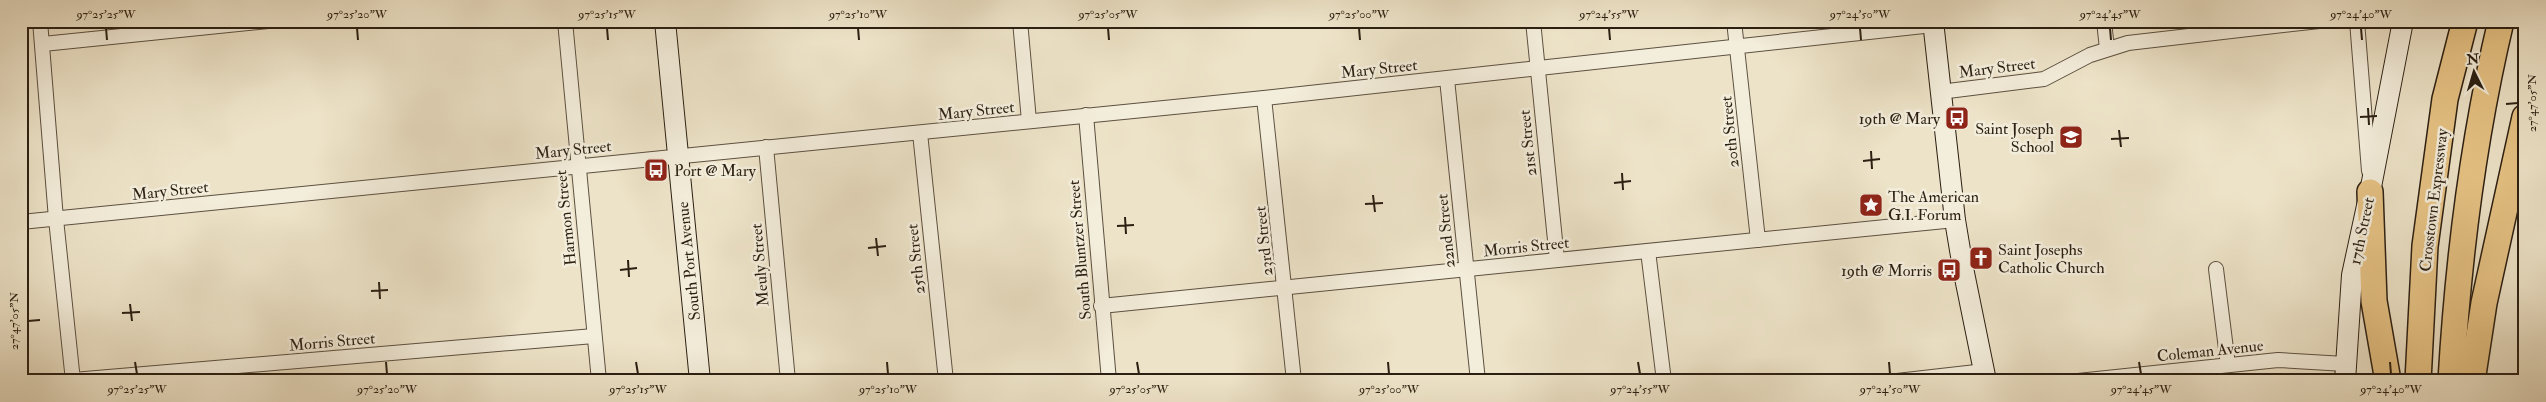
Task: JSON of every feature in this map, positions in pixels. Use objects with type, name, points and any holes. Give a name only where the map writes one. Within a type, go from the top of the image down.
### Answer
[{"type":"highway","name":"Crosstown Expressway","points":[[2418,381],[2425,246],[2445,99],[2466,21]]},
{"type":"highway","points":[[2451,381],[2454,316],[2468,199],[2484,92],[2501,21]]},
{"type":"highway","points":[[2472,381],[2484,303],[2525,117]]},
{"type":"highway","points":[[2370,192],[2374,301],[2388,381]]},
{"type":"main road","name":"South Port Avenue","points":[[665,21],[700,381]]},
{"type":"main road","points":[[2370,192],[2403,21]]},
{"type":"main road","points":[[1933,23],[1955,220],[1963,268],[1986,376]]},
{"type":"main road","name":"17th Street","points":[[2345,372],[2352,275],[2370,192]]},
{"type":"street","points":[[40,21],[56,219],[73,381]]},
{"type":"street","points":[[43,44],[268,21]]},
{"type":"street","name":"Harmon Street","points":[[565,21],[599,381]]},
{"type":"street","points":[[1020,21],[1029,121]]},
{"type":"street","name":"21st Street","points":[[1532,21],[1557,260]]},
{"type":"street","name":"20th Street","points":[[1734,21],[1758,240]]},
{"type":"street","points":[[2104,21],[2107,49]]},
{"type":"street","name":"Mary Street","points":[[1940,92],[2044,79],[2107,49],[2128,43],[2319,21]]},
{"type":"street","name":"17th Street","points":[[2356,21],[2370,192]]},
{"type":"street","name":"Mary Street","points":[[21,222],[1264,98],[1737,47],[1933,23]]},
{"type":"street","name":"22nd Street","points":[[1447,78],[1478,381]]},
{"type":"street","name":"23rd Street","points":[[1264,98],[1294,381]]},
{"type":"street","name":"South Bluntzer Street","points":[[1086,115],[1101,306],[1109,381]]},
{"type":"street","name":"25th Street","points":[[920,133],[946,381]]},
{"type":"street","name":"Meuly Street","points":[[766,147],[788,381]]},
{"type":"street","name":"Morris Street","points":[[1101,306],[1955,220]]},
{"type":"street","points":[[1648,251],[1664,381]]},
{"type":"street","points":[[2216,269],[2228,365]]},
{"type":"street","name":"Morris Street","points":[[73,381],[594,336]]},
{"type":"street","name":"Coleman Avenue","points":[[2078,381],[2190,375],[2228,365],[2278,360],[2345,372]]},
{"type":"street","points":[[1898,381],[1986,376]]},
{"type":"place","name":"19th @ Mary","points":[[1957,118]]},
{"type":"place","name":"Saint Joseph School","points":[[2071,137]]},
{"type":"place","name":"Port @ Mary","points":[[656,170]]},
{"type":"place","name":"The American G.I. Forum","points":[[1871,205]]},
{"type":"place","name":"Saint Josephs Catholic Church","points":[[1981,258]]},
{"type":"place","name":"19th @ Morris","points":[[1949,270]]}]
